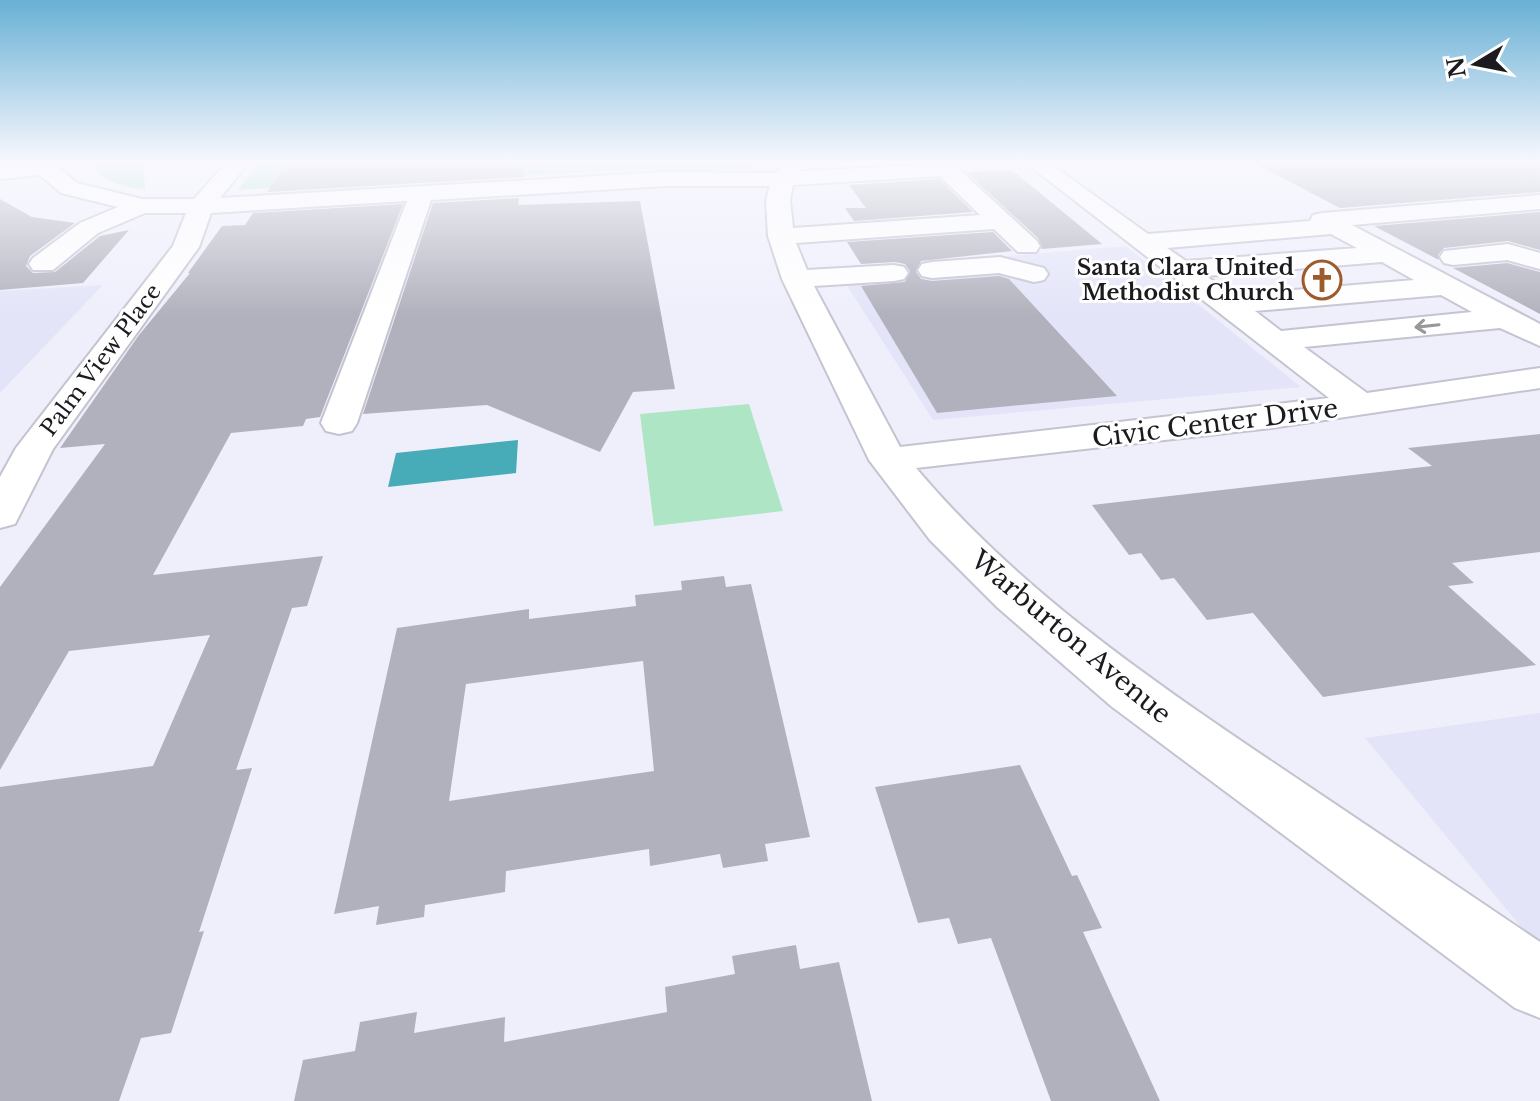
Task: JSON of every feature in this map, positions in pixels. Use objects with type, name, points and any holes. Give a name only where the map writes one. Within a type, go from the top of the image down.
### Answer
[{"type":"street","points":[[43,264],[89,228],[124,213]]},
{"type":"street","name":"Palm View Place","points":[[0,515],[35,448],[186,247],[198,213]]},
{"type":"street","points":[[339,423],[415,213]]},
{"type":"street","name":"Warburton Avenue","points":[[781,213],[789,257],[888,460],[955,539],[1014,596],[1129,692],[1540,983]]},
{"type":"street","points":[[993,213],[1027,246]]},
{"type":"street","points":[[1103,213],[1361,405]]},
{"type":"street","points":[[1402,213],[1322,220],[1540,337]]},
{"type":"street","points":[[789,257],[1001,221]]},
{"type":"street","points":[[1141,242],[1335,226]]},
{"type":"street","points":[[1453,257],[1508,252],[1540,261]]},
{"type":"street","points":[[1178,270],[1387,254]]},
{"type":"street","points":[[789,257],[894,273]]},
{"type":"street","points":[[932,270],[1000,265],[1034,274]]},
{"type":"street","points":[[1225,305],[1445,286]]},
{"type":"street","points":[[1274,341],[1505,318]]},
{"type":"street","name":"Civic Center Drive","points":[[888,460],[1361,405],[1540,378]]},
{"type":"shaded area","points":[[1126,246],[1301,387],[933,420],[837,270]]},
{"type":"shaded area","points":[[103,285],[0,393],[0,291]]},
{"type":"shaded area","points":[[1540,713],[1540,950],[1365,738]]},
{"type":"green space","points":[[749,404],[783,511],[654,526],[640,414]]},
{"type":"water","points":[[518,440],[516,473],[388,487],[396,453]]},
{"type":"building","points":[[0,213],[26,213],[75,223],[30,256],[26,266],[33,273],[55,272],[100,236],[129,230],[83,283],[0,290]]},
{"type":"building","points":[[253,213],[399,213],[320,417],[306,419],[303,426],[231,433],[153,575],[323,556],[307,606],[292,608],[236,770],[252,768],[199,932],[204,931],[171,1033],[141,1038],[119,1101],[0,1101],[0,787],[153,766],[210,635],[69,651],[0,770],[0,587],[105,444],[60,448],[139,335],[190,273],[222,226],[245,225]]},
{"type":"building","points":[[430,213],[642,213],[675,389],[633,392],[600,452],[487,405],[363,414]]},
{"type":"building","points":[[849,213],[955,213],[854,221]]},
{"type":"building","points":[[1011,213],[1065,213],[1102,244],[1042,249],[1038,238]]},
{"type":"building","points":[[1540,213],[1540,250],[1508,241],[1444,248],[1438,255],[1439,260],[1374,226]]},
{"type":"building","points":[[993,232],[1012,251],[921,261],[916,272],[921,279],[932,281],[999,276],[1009,279],[1117,396],[937,413],[861,286],[905,282],[910,271],[905,264],[895,262],[861,264],[847,242]]},
{"type":"building","points":[[1507,263],[1540,272],[1540,314],[1453,268]]},
{"type":"building","points":[[1540,434],[1540,552],[1452,563],[1474,583],[1448,586],[1536,665],[1323,697],[1253,613],[1207,620],[1174,578],[1161,580],[1141,553],[1129,555],[1092,505],[1432,466],[1408,448]]},
{"type":"building","points":[[724,576],[726,587],[751,584],[810,837],[765,844],[768,861],[723,868],[720,854],[650,866],[649,849],[506,871],[505,892],[425,905],[424,917],[376,925],[379,906],[334,914],[397,628],[529,609],[529,619],[636,606],[635,595],[682,590],[681,581]],"holes":[[[643,661],[654,771],[449,801],[466,684]]]},
{"type":"building","points":[[1020,765],[1072,876],[1077,875],[1102,928],[1083,932],[1160,1101],[1051,1101],[991,938],[958,944],[949,918],[918,923],[875,787]]},
{"type":"building","points":[[796,945],[800,969],[839,962],[872,1101],[294,1101],[303,1060],[355,1051],[360,1022],[417,1012],[414,1033],[505,1017],[504,1042],[667,1012],[665,987],[735,974],[732,956]]},
{"type":"place","name":"Santa Clara United Methodist Church","points":[[1322,280]]}]
